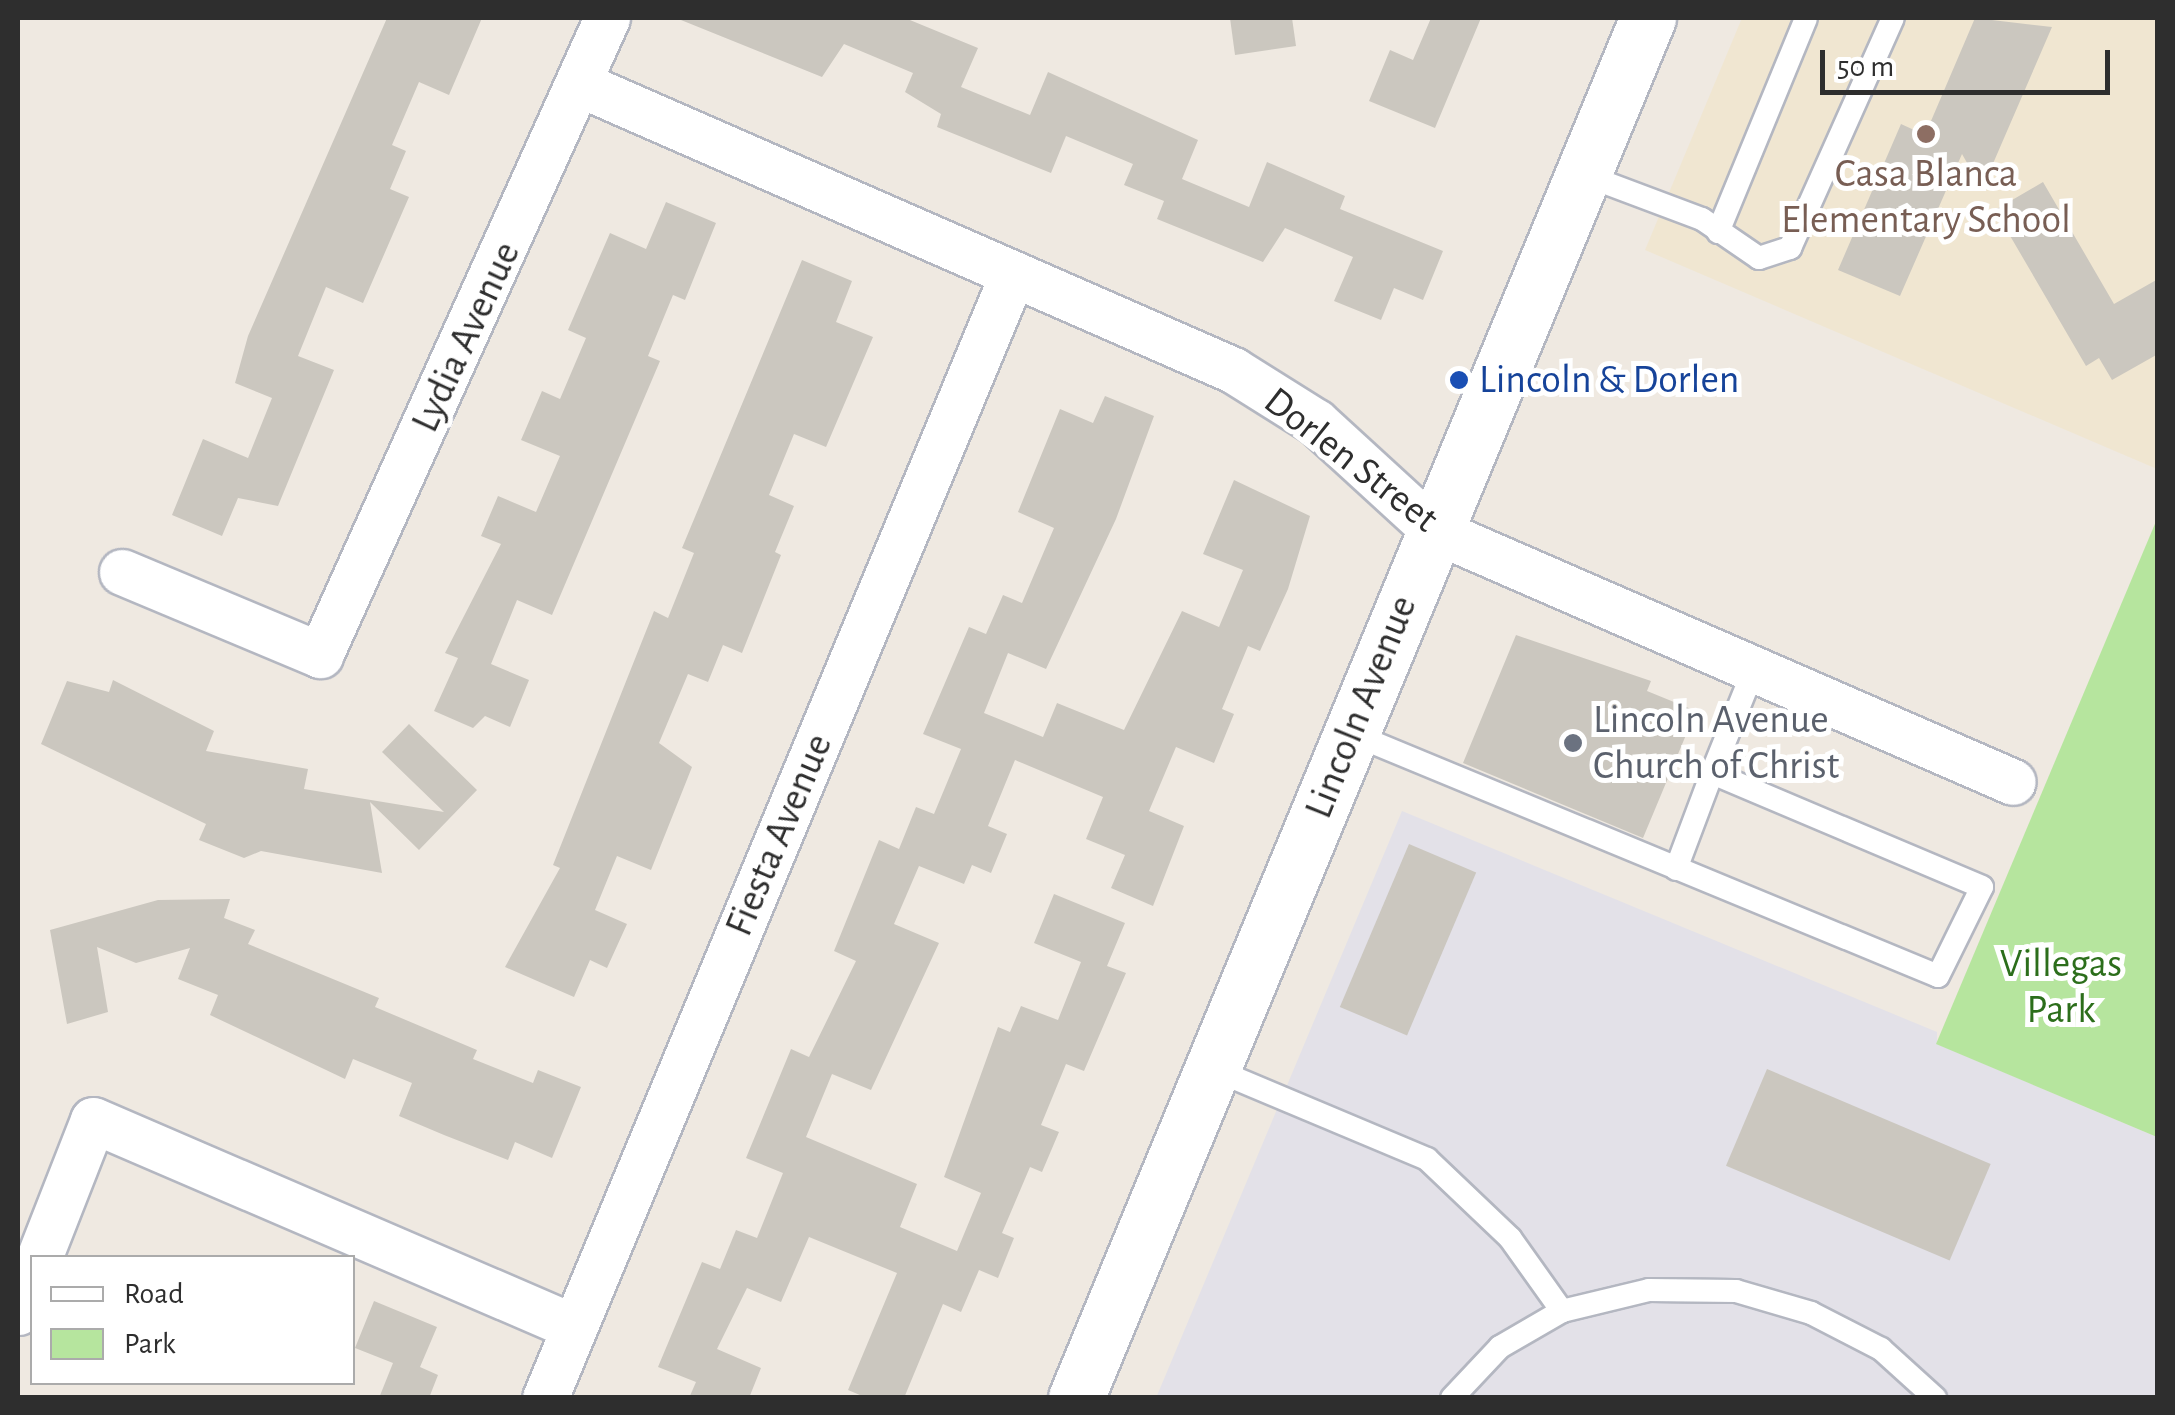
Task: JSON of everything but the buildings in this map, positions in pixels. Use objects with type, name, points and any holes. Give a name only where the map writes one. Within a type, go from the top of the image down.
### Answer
[{"type":"street","name":"Lydia Avenue","points":[[122,572],[320,655],[582,85],[608,18]]},
{"type":"street","name":"Lincoln Avenue","points":[[1076,1398],[1648,18]]},
{"type":"street","name":"Dorlen Street","points":[[582,85],[1233,370],[1316,422],[1434,530],[2013,782]]},
{"type":"street","name":"Fiesta Avenue","points":[[544,1398],[1013,273]]},
{"type":"street","points":[[40,1255],[93,1120],[574,1326]]},
{"type":"street","points":[[18,1312],[30,1279]]},
{"type":"lane","points":[[1718,232],[1806,18]]},
{"type":"lane","points":[[1582,174],[1718,232],[1759,258],[1790,248],[1893,18]]},
{"type":"lane","points":[[1676,869],[1723,778],[1754,669]]},
{"type":"lane","points":[[1350,733],[1938,976],[1982,887],[1723,778]]},
{"type":"lane","points":[[1213,1069],[1426,1160],[1510,1238],[1562,1311]]},
{"type":"lane","points":[[1452,1398],[1500,1348],[1562,1311],[1649,1290],[1736,1291],[1881,1349],[1934,1398]]},
{"type":"shaded area","name":"Casa Blanca Elementary School","points":[[1742,18],[2157,18],[2157,469],[1645,250]]},
{"type":"shaded area","points":[[1402,811],[1937,1032],[1937,1044],[2157,1137],[2157,1397],[1156,1398]]},
{"type":"green space","name":"Villegas Park","points":[[2157,519],[2157,1137],[1936,1044]]},
{"type":"place","name":"Casa Blanca Elementary School","points":[[1926,134]]},
{"type":"place","name":"Lincoln & Dorlen","points":[[1459,380]]},
{"type":"place","name":"Lincoln Avenue Church of Christ","points":[[1573,743]]}]
